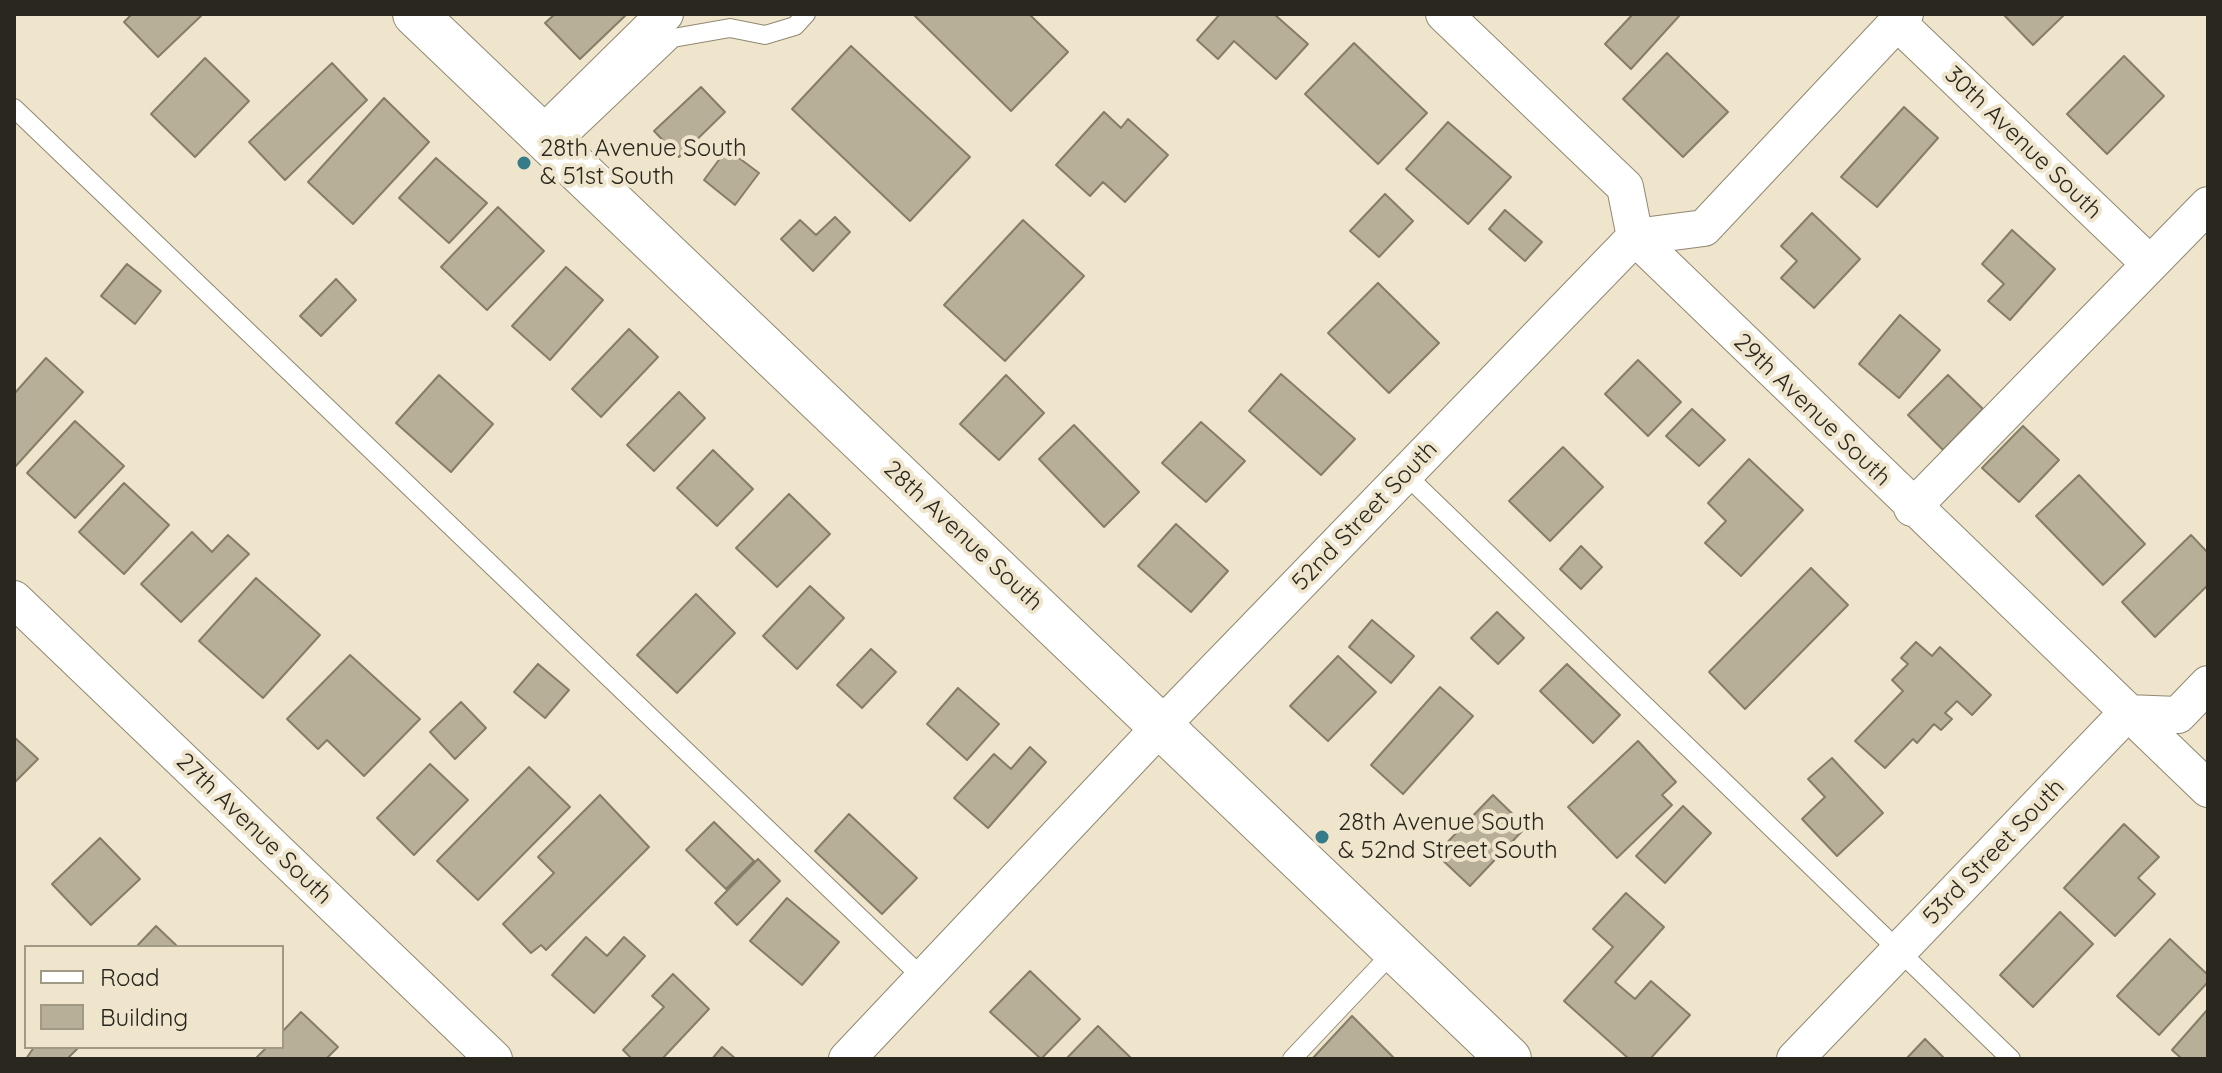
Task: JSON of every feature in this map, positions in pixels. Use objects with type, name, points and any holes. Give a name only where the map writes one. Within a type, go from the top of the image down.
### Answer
[{"type":"street","name":"28th Avenue South","points":[[415,14],[1509,1059]]},
{"type":"street","points":[[548,143],[665,14]]},
{"type":"street","points":[[1444,14],[1625,187],[1635,237],[1704,228],[1901,18]]},
{"type":"street","name":"30th Avenue South","points":[[1901,18],[2150,264]]},
{"type":"street","points":[[1912,508],[2208,205]]},
{"type":"street","name":"52nd Street South","points":[[847,1059],[1162,725],[1635,237]]},
{"type":"street","name":"29th Avenue South","points":[[1635,237],[1912,508],[2208,789]]},
{"type":"street","name":"27th Avenue South","points":[[14,599],[494,1059]]},
{"type":"street","points":[[2127,713],[2178,715],[2208,684]]},
{"type":"street","name":"53rd Street South","points":[[1795,1059],[2127,713]]},
{"type":"lane","points":[[548,143],[673,38],[730,28],[765,35],[795,26],[806,14]]},
{"type":"lane","points":[[14,108],[923,978]]},
{"type":"lane","points":[[1405,474],[2011,1059]]},
{"type":"lane","points":[[1292,1059],[1395,950]]},
{"type":"building","points":[[132,14],[203,14],[158,57],[124,22]]},
{"type":"building","points":[[555,14],[627,14],[580,59],[545,23]]},
{"type":"building","points":[[913,14],[1029,14],[1068,52],[1011,111]]},
{"type":"building","points":[[1220,14],[1274,14],[1308,44],[1276,79],[1234,41],[1218,59],[1197,40]]},
{"type":"building","points":[[1633,14],[1680,15],[1631,69],[1605,44]]},
{"type":"building","points":[[2003,14],[2065,14],[2033,45]]},
{"type":"building","points":[[1354,43],[1427,113],[1378,164],[1305,94]]},
{"type":"building","points":[[851,46],[970,157],[910,221],[792,109]]},
{"type":"building","points":[[1667,53],[1728,112],[1683,157],[1623,99]]},
{"type":"building","points":[[2124,56],[2164,96],[2107,154],[2067,114]]},
{"type":"building","points":[[205,58],[249,101],[195,157],[151,114]]},
{"type":"building","points":[[332,63],[367,100],[285,180],[249,142]]},
{"type":"building","points":[[701,87],[725,112],[679,157],[654,131]]},
{"type":"building","points":[[384,98],[429,142],[353,224],[308,182]]},
{"type":"building","points":[[1904,107],[1938,138],[1877,207],[1841,177]]},
{"type":"building","points":[[1104,112],[1121,128],[1128,119],[1168,155],[1125,202],[1103,182],[1090,196],[1056,165]]},
{"type":"building","points":[[1448,122],[1511,177],[1468,224],[1406,169]]},
{"type":"building","points":[[727,149],[759,173],[735,205],[704,180]]},
{"type":"building","points":[[436,158],[487,203],[449,243],[399,198]]},
{"type":"building","points":[[1385,194],[1413,221],[1379,257],[1350,231]]},
{"type":"building","points":[[498,207],[544,251],[487,310],[441,267]]},
{"type":"building","points":[[1505,210],[1542,242],[1525,261],[1489,229]]},
{"type":"building","points":[[1812,213],[1860,259],[1814,308],[1781,278],[1797,261],[1781,246]]},
{"type":"building","points":[[835,217],[850,232],[813,271],[781,239],[800,220],[816,235]]},
{"type":"building","points":[[1023,220],[1084,276],[1005,361],[944,305]]},
{"type":"building","points":[[2012,230],[2055,269],[2010,320],[1988,301],[2004,284],[1982,264]]},
{"type":"building","points":[[127,264],[161,291],[135,324],[101,296]]},
{"type":"building","points":[[566,267],[603,300],[550,360],[512,326]]},
{"type":"building","points":[[336,279],[356,300],[321,336],[300,316]]},
{"type":"building","points":[[1378,283],[1439,343],[1389,393],[1328,333]]},
{"type":"building","points":[[1900,315],[1940,350],[1899,398],[1859,364]]},
{"type":"building","points":[[629,329],[658,357],[601,417],[572,389]]},
{"type":"building","points":[[46,358],[83,392],[14,468],[14,394]]},
{"type":"building","points":[[1638,360],[1681,402],[1648,436],[1605,394]]},
{"type":"building","points":[[1281,374],[1355,439],[1321,475],[1249,411]]},
{"type":"building","points":[[439,375],[493,424],[451,472],[396,423]]},
{"type":"building","points":[[1006,375],[1044,413],[999,460],[960,424]]},
{"type":"building","points":[[1948,375],[1983,409],[1943,450],[1908,415]]},
{"type":"building","points":[[679,392],[705,418],[654,471],[627,445]]},
{"type":"building","points":[[1692,409],[1725,440],[1699,466],[1666,436]]},
{"type":"building","points":[[75,421],[124,466],[75,518],[27,473]]},
{"type":"building","points":[[1201,422],[1245,461],[1206,502],[1162,463]]},
{"type":"building","points":[[1074,425],[1139,492],[1104,527],[1039,459]]},
{"type":"building","points":[[2023,426],[2059,460],[2019,502],[1982,468]]},
{"type":"building","points":[[1563,447],[1603,487],[1550,541],[1509,501]]},
{"type":"building","points":[[713,450],[753,489],[717,526],[677,488]]},
{"type":"building","points":[[1749,459],[1803,510],[1741,576],[1705,543],[1726,521],[1708,503]]},
{"type":"building","points":[[2079,475],[2145,544],[2103,585],[2036,516]]},
{"type":"building","points":[[124,483],[169,525],[124,574],[79,532]]},
{"type":"building","points":[[789,494],[830,534],[777,587],[736,548]]},
{"type":"building","points":[[1176,524],[1228,571],[1191,612],[1138,566]]},
{"type":"building","points":[[192,532],[212,552],[228,535],[249,554],[181,622],[141,584]]},
{"type":"building","points":[[2191,535],[2208,553],[2208,585],[2155,637],[2122,602]]},
{"type":"building","points":[[1581,546],[1602,567],[1581,589],[1560,569]]},
{"type":"building","points":[[1811,568],[1848,605],[1745,709],[1709,672]]},
{"type":"building","points":[[256,578],[320,635],[263,698],[199,641]]},
{"type":"building","points":[[810,586],[844,618],[797,669],[763,636]]},
{"type":"building","points":[[696,594],[735,633],[677,693],[637,655]]},
{"type":"building","points":[[1497,612],[1524,638],[1498,664],[1471,638]]},
{"type":"building","points":[[1372,620],[1414,656],[1391,683],[1349,647]]},
{"type":"building","points":[[1916,642],[1932,656],[1940,647],[1991,695],[1972,715],[1957,701],[1945,713],[1952,719],[1941,730],[1934,724],[1917,743],[1913,739],[1885,768],[1855,741],[1903,691],[1892,680],[1908,664],[1901,658]]},
{"type":"building","points":[[871,649],[896,672],[862,708],[837,685]]},
{"type":"building","points":[[350,655],[420,719],[364,776],[327,740],[318,749],[287,719]]},
{"type":"building","points":[[1338,656],[1376,692],[1328,741],[1290,706]]},
{"type":"building","points":[[538,664],[569,690],[545,718],[514,692]]},
{"type":"building","points":[[1567,664],[1620,715],[1593,743],[1540,691]]},
{"type":"building","points":[[1440,687],[1473,716],[1403,794],[1371,765]]},
{"type":"building","points":[[958,688],[999,724],[967,760],[927,724]]},
{"type":"building","points":[[461,702],[486,728],[455,759],[430,732]]},
{"type":"building","points":[[14,737],[38,759],[14,783]]},
{"type":"building","points":[[1638,741],[1676,782],[1662,795],[1672,805],[1617,858],[1568,807]]},
{"type":"building","points":[[1030,747],[1046,762],[988,828],[954,798],[994,754],[1011,769]]},
{"type":"building","points":[[1832,758],[1883,813],[1837,856],[1802,819],[1825,797],[1808,779]]},
{"type":"building","points":[[430,764],[468,800],[414,855],[377,818]]},
{"type":"building","points":[[529,767],[570,807],[478,900],[437,861]]},
{"type":"building","points":[[600,795],[649,847],[546,950],[541,945],[531,953],[503,924],[554,873],[538,857]]},
{"type":"building","points":[[1493,795],[1526,827],[1470,886],[1436,854]]},
{"type":"building","points":[[1683,806],[1711,833],[1665,883],[1636,856]]},
{"type":"building","points":[[849,814],[917,878],[882,914],[815,851]]},
{"type":"building","points":[[714,822],[754,861],[726,889],[686,850]]},
{"type":"building","points":[[2124,824],[2159,857],[2138,878],[2155,894],[2115,936],[2064,888]]},
{"type":"building","points":[[100,838],[140,879],[91,925],[52,884]]},
{"type":"building","points":[[758,859],[780,881],[737,925],[715,903]]},
{"type":"building","points":[[1626,893],[1664,927],[1615,982],[1635,999],[1651,981],[1690,1015],[1650,1059],[1629,1059],[1564,1001],[1613,947],[1593,929]]},
{"type":"building","points":[[787,898],[839,942],[802,985],[750,941]]},
{"type":"building","points":[[2060,912],[2093,944],[2033,1007],[2000,975]]},
{"type":"building","points":[[156,926],[176,945],[138,945]]},
{"type":"building","points":[[586,937],[607,956],[624,937],[645,956],[594,1013],[552,975]]},
{"type":"building","points":[[2170,939],[2208,975],[2208,982],[2159,1035],[2117,996]]},
{"type":"building","points":[[1030,971],[1080,1019],[1041,1059],[990,1012]]},
{"type":"building","points":[[673,974],[709,1009],[662,1059],[632,1059],[623,1050],[664,1007],[652,996]]},
{"type":"building","points":[[2208,1009],[2208,1059],[2182,1059],[2172,1050]]},
{"type":"building","points":[[301,1012],[338,1047],[326,1059],[255,1059],[265,1049],[284,1049],[284,1030]]},
{"type":"building","points":[[1352,1016],[1395,1059],[1312,1059]]},
{"type":"building","points":[[1098,1026],[1132,1059],[1066,1059]]},
{"type":"building","points":[[1925,1039],[1945,1059],[1906,1059]]},
{"type":"building","points":[[722,1047],[736,1059],[712,1059]]},
{"type":"building","points":[[33,1049],[77,1049],[67,1059],[26,1059]]},
{"type":"place","name":"28th Avenue South & 51st South","points":[[524,163]]},
{"type":"place","name":"28th Avenue South & 52nd Street South","points":[[1322,837]]}]
